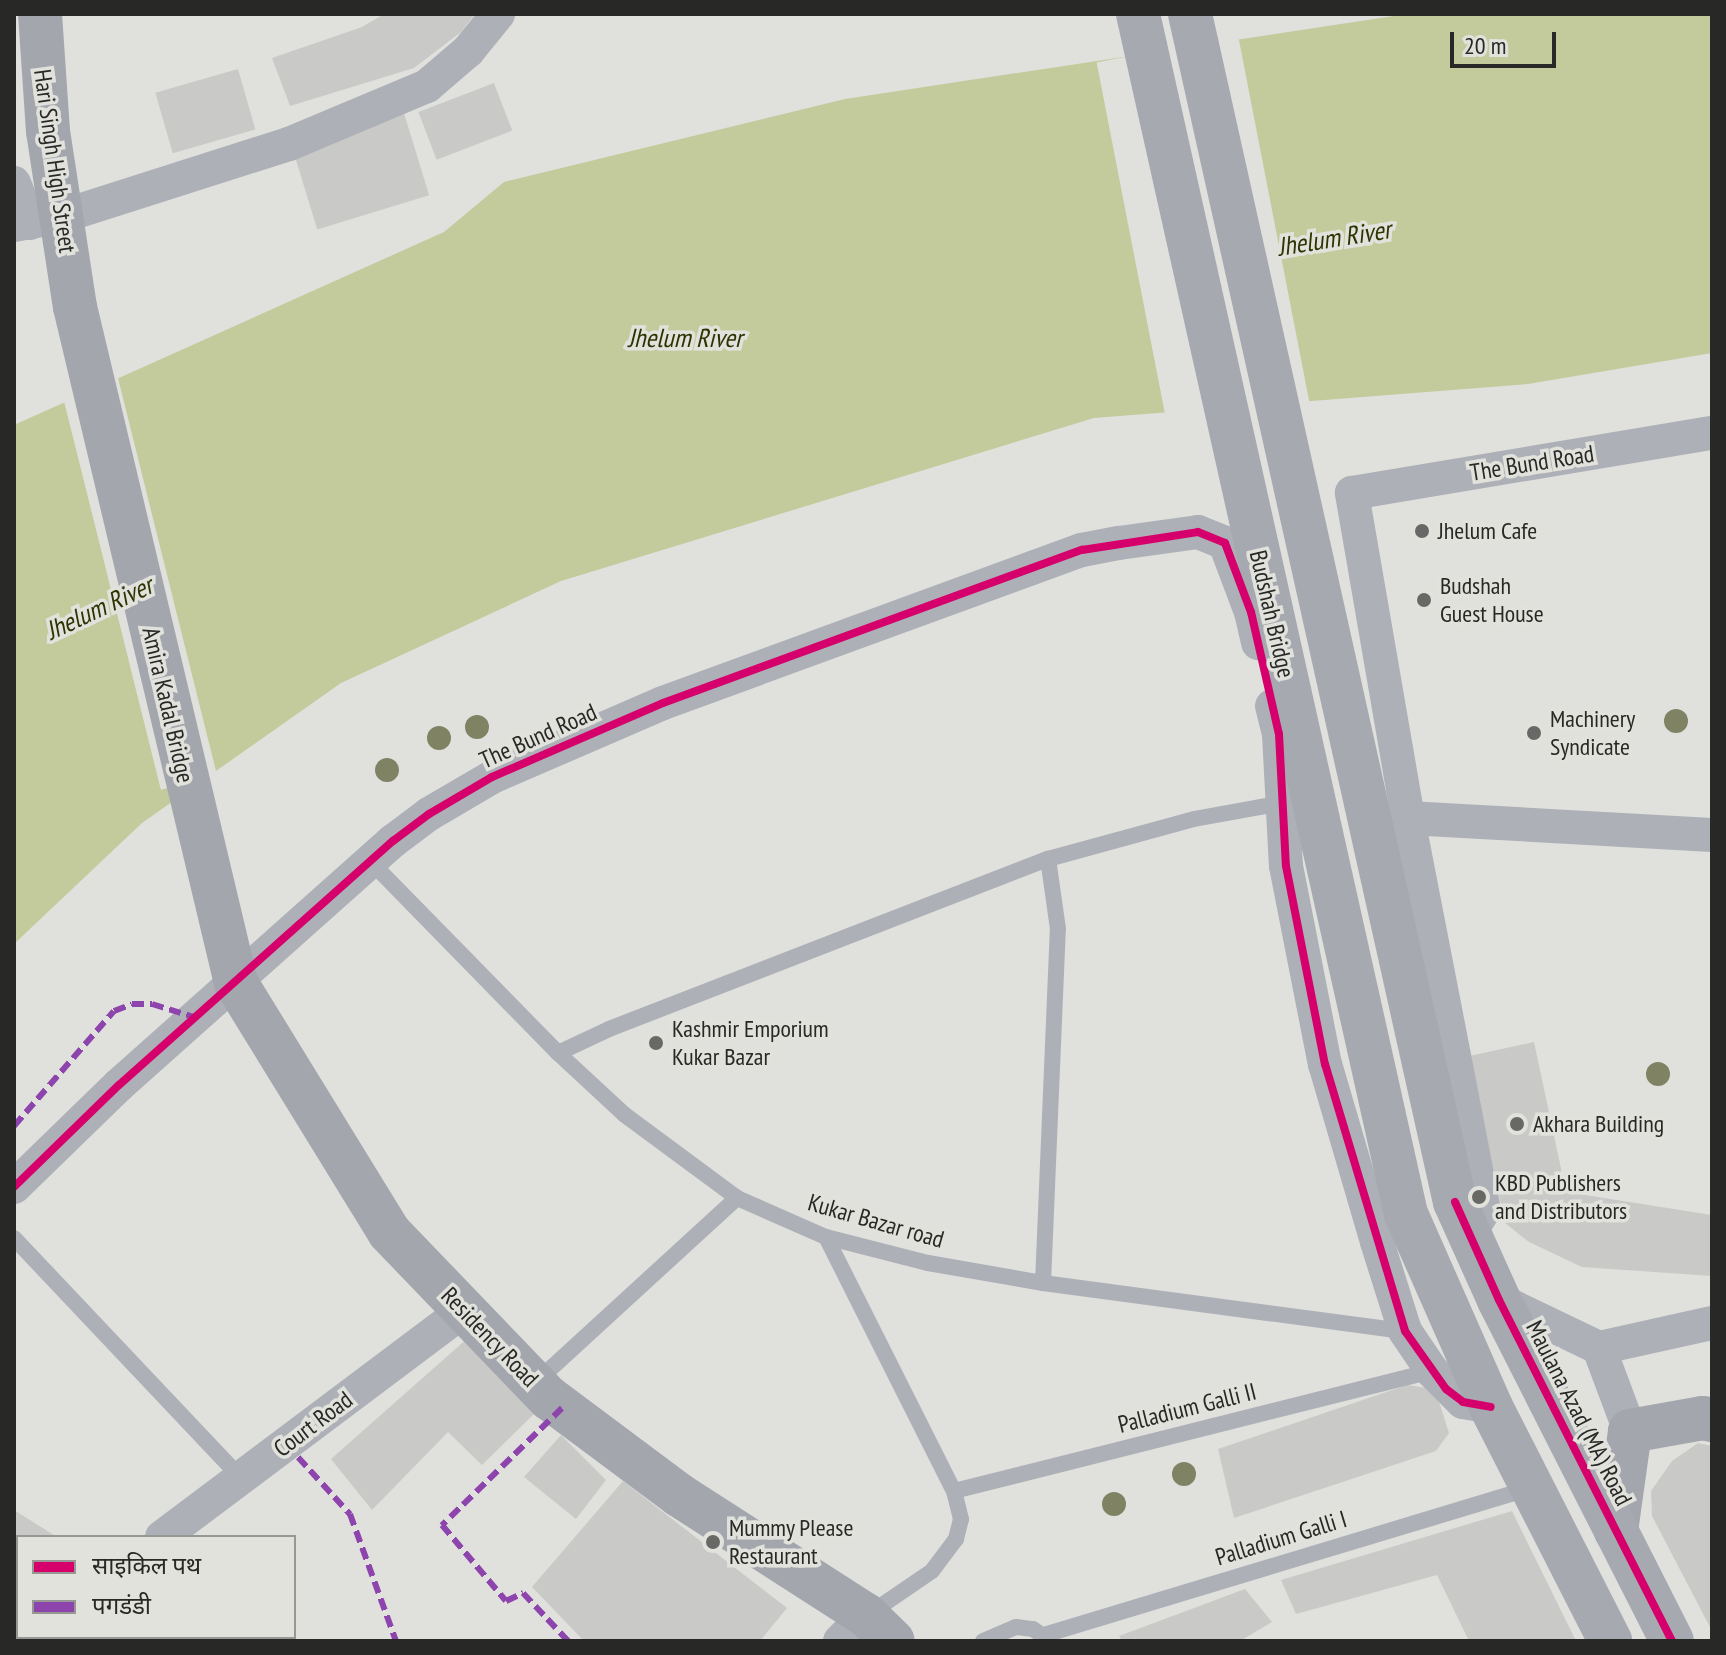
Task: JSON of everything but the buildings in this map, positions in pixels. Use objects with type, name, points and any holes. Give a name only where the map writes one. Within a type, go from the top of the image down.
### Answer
[{"type":"main road","name":"Hari Singh High Street","points":[[40,14],[48,131],[36,221],[75,307]]},
{"type":"main road","name":"Budshah Bridge","points":[[1138,14],[1406,1214],[1491,1407]]},
{"type":"main road","name":"Budshah Bridge","points":[[1190,14],[1462,1218]]},
{"type":"main road","name":"Amira Kadal Bridge","points":[[75,307],[218,916]]},
{"type":"main road","name":"Residency Road","points":[[218,916],[236,983],[389,1232],[549,1398],[866,1632]]},
{"type":"main road","name":"Maulana Azad (MA) Road","points":[[1462,1218],[1499,1300],[1672,1641]]},
{"type":"main road","points":[[1491,1407],[1610,1641]]},
{"type":"main road","points":[[1616,1531],[1630,1431],[1703,1418],[1712,1420]]},
{"type":"street","points":[[14,183],[36,221],[289,144],[427,86],[468,51],[498,14]]},
{"type":"street","name":"The Bund Road","points":[[1408,818],[1352,493],[1712,433]]},
{"type":"street","name":"The Bund Road","points":[[14,1187],[119,1085],[370,861],[429,814],[492,777],[663,703],[1082,550],[1198,532],[1225,543],[1251,612],[1279,734],[1282,803]]},
{"type":"street","points":[[1282,803],[1286,866],[1325,1064],[1405,1331],[1432,1371],[1463,1402],[1491,1407]]},
{"type":"street","points":[[1462,1218],[1484,1210],[1408,818],[1712,835]]},
{"type":"street","points":[[1499,1300],[1599,1348],[1712,1323]]},
{"type":"street","name":"Court Road","points":[[165,1535],[464,1310]]},
{"type":"street","points":[[1599,1348],[1630,1431]]},
{"type":"lane","points":[[558,1053],[609,1029],[1048,859],[1194,819],[1282,803]]},
{"type":"lane","points":[[1043,1283],[1058,929],[1048,859]]},
{"type":"lane","name":"Kukar Bazar road","points":[[370,861],[558,1053],[625,1115],[737,1198],[826,1237],[928,1263],[1043,1283],[1405,1331]]},
{"type":"lane","points":[[535,1383],[737,1198]]},
{"type":"lane","points":[[826,1237],[954,1491],[961,1519],[956,1539],[932,1571],[866,1632]]},
{"type":"lane","points":[[14,1238],[241,1478]]},
{"type":"lane","name":"Palladium Galli II","points":[[954,1491],[1432,1371]]},
{"type":"lane","name":"Palladium Galli I","points":[[1047,1638],[1532,1488]]},
{"type":"lane","points":[[983,1641],[1016,1627],[1033,1629],[1047,1638]]},
{"type":"water","name":"Jhelum River","points":[[1407,14],[1712,14],[1712,353],[1528,384],[1094,418],[561,581],[341,683],[142,823],[14,944],[14,425],[444,232],[504,182],[845,99]]},
{"type":"pier","points":[[1238,35],[1310,405],[1169,433],[1097,62]]},
{"type":"pier","points":[[117,374],[217,776],[161,790],[61,388]]},
{"type":"marked path","points":[[14,1126],[114,1011],[132,1004],[152,1004],[194,1017]]},
{"type":"marked path","points":[[562,1408],[442,1525],[506,1601],[523,1593],[568,1641]]},
{"type":"marked path","points":[[286,1444],[350,1514],[396,1641]]},
{"type":"cycle path","points":[[14,1187],[119,1085],[393,841],[429,814],[492,777],[663,703],[1082,550],[1198,532],[1225,543],[1251,612],[1279,734],[1286,866],[1325,1064],[1405,1331],[1446,1389],[1463,1402],[1491,1407]]},
{"type":"cycle path","points":[[1455,1202],[1499,1300],[1672,1641]]},
{"type":"place","name":"Jhelum Cafe","points":[[1422,531]]},
{"type":"place","name":"Budshah Guest House","points":[[1424,600]]},
{"type":"place","name":"Machinery Syndicate","points":[[1534,733]]},
{"type":"place","name":"Kashmir Emporium Kukar Bazar","points":[[656,1043]]},
{"type":"place","name":"Akhara Building","points":[[1517,1124]]},
{"type":"place","name":"KBD Publishers and Distributors","points":[[1479,1197]]},
{"type":"place","name":"Mummy Please Restaurant","points":[[713,1542]]}]
